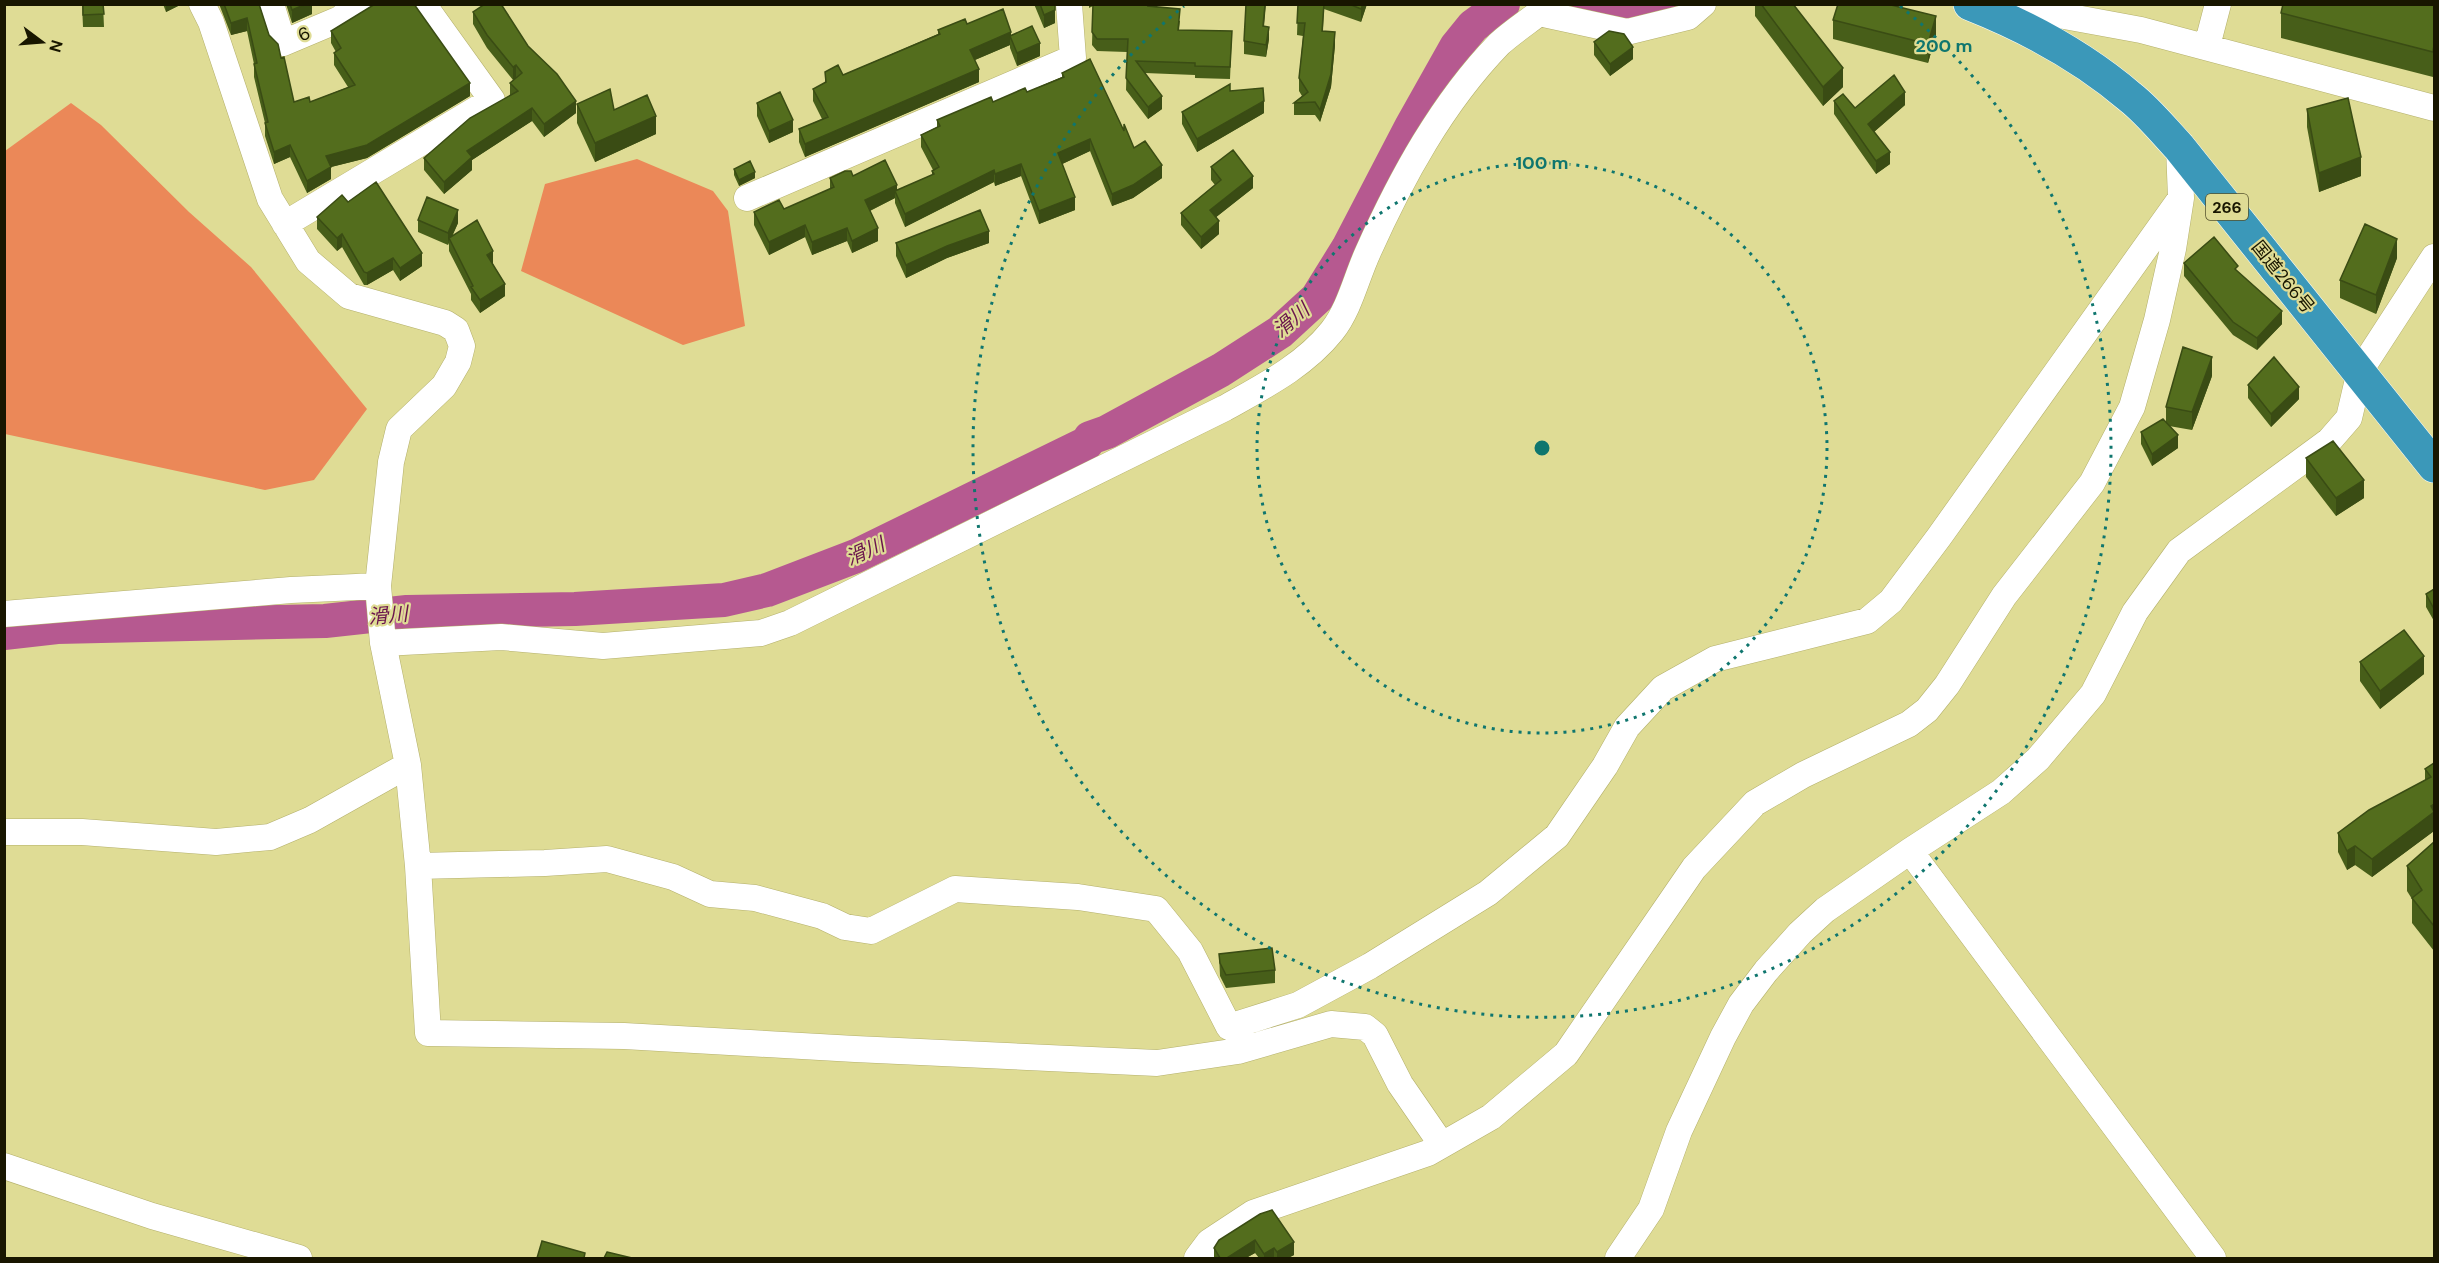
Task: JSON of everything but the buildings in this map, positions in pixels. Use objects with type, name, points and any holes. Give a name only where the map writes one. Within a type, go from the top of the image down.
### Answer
[{"type":"highway","name":"国道266号","points":[[1975,7],[2048,39],[2092,66],[2132,98],[2179,147],[2434,466]]},
{"type":"street","points":[[202,4],[211,22],[270,199],[308,261],[349,296],[445,323],[456,330],[462,346],[458,362],[444,386],[399,429],[391,462],[379,587],[383,643],[408,765],[418,866],[428,1033],[624,1036],[877,1051],[1156,1063],[1238,1051],[1332,1024],[1365,1027],[1375,1035],[1401,1084],[1442,1145]]},
{"type":"street","name":"6","points":[[271,4],[283,43],[340,19],[358,4]]},
{"type":"street","points":[[285,224],[492,99],[423,4]]},
{"type":"street","points":[[747,198],[1073,58],[1069,4]]},
{"type":"street","points":[[383,643],[501,637],[603,646],[761,633],[790,623],[1225,408],[1290,370],[1310,355],[1333,329],[1350,300],[1367,254],[1393,201],[1449,104],[1500,43],[1539,13],[1627,32],[1688,17],[1703,4]]},
{"type":"street","points":[[2207,46],[2218,4]]},
{"type":"street","points":[[1975,7],[2027,9],[2141,30],[2434,108]]},
{"type":"street","points":[[1197,1258],[1209,1242],[1254,1213],[1428,1153],[1491,1117],[1566,1054],[1694,868],[1755,803],[1803,775],[1909,724],[1928,710],[2004,596],[2092,483],[2132,407],[2169,270],[2181,198],[2179,147]]},
{"type":"street","points":[[418,866],[607,859],[673,877],[710,894],[755,898],[822,916],[845,927],[871,931],[955,889],[1078,897],[1112,902],[1156,909],[1190,951],[1229,1027],[1298,1005],[1370,966],[1488,893],[1539,852],[1557,836],[1605,766],[1627,727],[1663,688],[1715,659],[1867,621],[1891,601],[1940,537],[2181,198]]},
{"type":"street","points":[[1618,1258],[1651,1209],[1679,1131],[1722,1037],[1741,1004],[1766,970],[1825,910],[2001,792],[2038,759],[2093,694],[2135,612],[2179,551],[2329,441],[2349,418],[2360,371],[2434,257]]},
{"type":"street","points":[[4,614],[279,591],[379,587]]},
{"type":"street","points":[[4,832],[82,832],[216,842],[270,837],[310,820],[408,765]]},
{"type":"street","points":[[1910,851],[2213,1258]]},
{"type":"street","points":[[4,1166],[152,1216],[299,1258]]},
{"type":"shaded area","points":[[71,103],[101,125],[189,212],[251,267],[367,409],[314,480],[265,490],[5,434],[5,151]]},
{"type":"shaded area","points":[[637,159],[713,191],[728,211],[745,326],[683,345],[521,271],[545,184]]},
{"type":"waterway","name":"滑川","points":[[4,633],[57,627],[325,621],[407,612],[575,609],[724,600],[767,590],[856,556],[1087,443],[1090,438],[1107,432],[1221,370],[1280,332],[1317,298],[1348,248],[1456,47],[1473,26],[1503,4]]},
{"type":"waterway","name":"滑川","points":[[1587,4],[1641,15],[1654,15],[1676,4]]}]
